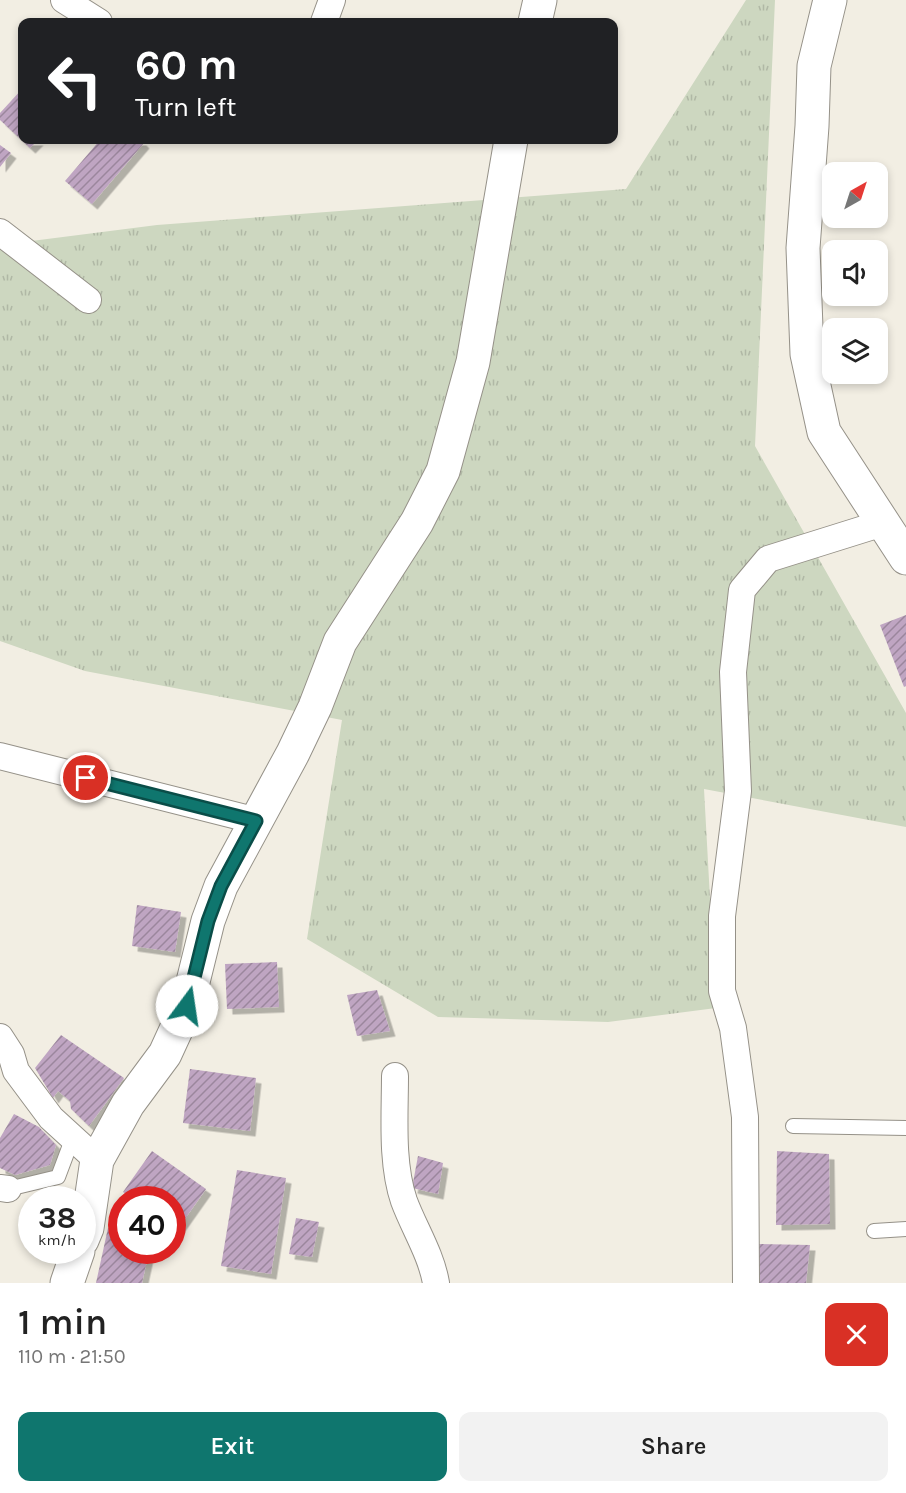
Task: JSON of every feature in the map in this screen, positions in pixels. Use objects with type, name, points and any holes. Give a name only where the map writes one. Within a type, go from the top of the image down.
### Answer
[{"type":"street","points":[[64,0],[93,18]]},
{"type":"street","points":[[325,18],[332,0]]},
{"type":"street","points":[[536,18],[540,0]]},
{"type":"street","points":[[830,0],[814,66],[803,248],[807,354],[824,432],[906,558]]},
{"type":"street","points":[[93,1186],[97,1160],[128,1104],[165,1054],[187,1006],[208,921],[221,886],[306,725],[340,642],[417,522],[443,471],[472,362],[510,144]]},
{"type":"street","points":[[0,232],[88,300]]},
{"type":"street","points":[[746,1283],[746,1117],[733,1028],[722,992],[722,916],[738,791],[733,672],[742,590],[768,559],[883,523]]},
{"type":"street","points":[[0,756],[256,821]]},
{"type":"street","points":[[0,1037],[11,1054],[16,1071],[51,1118],[97,1160]]},
{"type":"street","points":[[395,1076],[395,1149],[404,1199],[433,1268],[436,1283]]},
{"type":"street","points":[[67,1283],[74,1264]]},
{"type":"lane","points":[[793,1126],[906,1128]]},
{"type":"lane","points":[[3,1191],[58,1177],[73,1137]]},
{"type":"lane","points":[[874,1231],[906,1230]]},
{"type":"green space","points":[[746,0],[775,0],[755,446],[906,713],[906,827],[704,789],[716,1008],[608,1022],[438,1017],[307,939],[342,720],[85,671],[0,641],[0,245],[157,225],[626,189]]},
{"type":"building","points":[[18,93],[18,137],[0,120],[0,113]]},
{"type":"building","points":[[97,144],[143,144],[92,204],[65,181]]},
{"type":"building","points":[[0,145],[11,153],[0,167]]},
{"type":"building","points":[[906,615],[906,686],[904,687],[880,625]]},
{"type":"building","points":[[137,905],[181,912],[175,952],[132,946]]},
{"type":"building","points":[[277,962],[279,1007],[227,1009],[225,964]]},
{"type":"building","points":[[377,990],[390,1031],[357,1036],[347,995]]},
{"type":"building","points":[[61,1035],[124,1078],[89,1126],[71,1109],[70,1101],[58,1091],[53,1098],[35,1068]]},
{"type":"building","points":[[190,1069],[256,1078],[250,1131],[183,1123]]},
{"type":"building","points":[[14,1114],[39,1127],[56,1145],[50,1165],[15,1175],[0,1168],[0,1138]]},
{"type":"building","points":[[152,1151],[206,1189],[186,1217],[186,1186],[127,1186]]},
{"type":"building","points":[[777,1151],[829,1154],[830,1224],[776,1225]]},
{"type":"building","points":[[418,1156],[443,1163],[438,1194],[412,1188]]},
{"type":"building","points":[[237,1170],[286,1178],[271,1274],[221,1266]]},
{"type":"building","points":[[296,1218],[319,1222],[312,1257],[289,1254]]},
{"type":"building","points":[[108,1228],[108,1264],[146,1264],[142,1283],[96,1283]]},
{"type":"building","points":[[759,1244],[810,1245],[806,1283],[759,1283]]},
{"type":"route","points":[[86,778],[256,821],[221,886],[208,921],[187,1006]]}]
